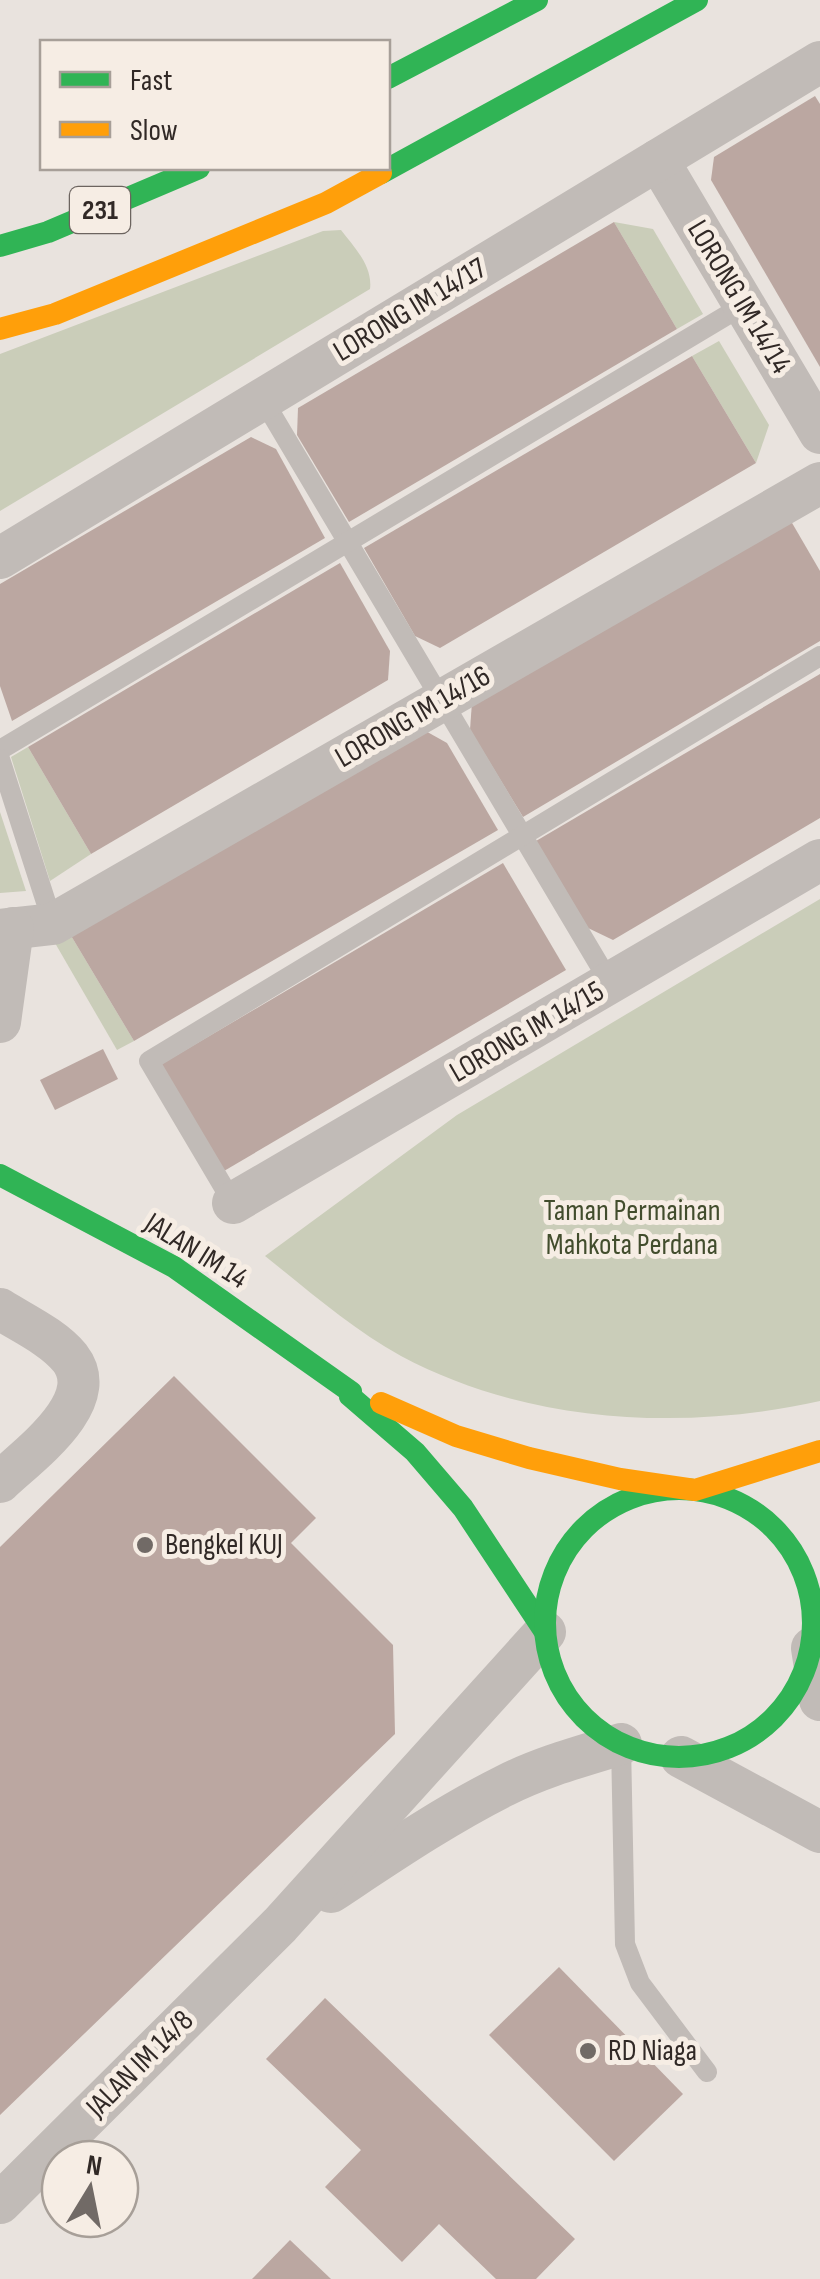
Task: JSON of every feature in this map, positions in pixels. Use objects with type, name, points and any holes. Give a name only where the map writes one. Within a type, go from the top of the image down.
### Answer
[{"type":"street","points":[[390,77],[537,0]]},
{"type":"street","points":[[390,168],[698,0]]},
{"type":"street","name":"LORONG IM 14/17","points":[[0,558],[658,160],[816,74]]},
{"type":"street","name":"LORONG IM 14/14","points":[[658,160],[820,434]]},
{"type":"street","name":"231","points":[[0,246],[48,232],[194,170]]},
{"type":"street","points":[[0,329],[55,314],[326,203],[386,170]]},
{"type":"street","name":"LORONG IM 14/16","points":[[22,927],[442,700],[820,483]]},
{"type":"street","name":"LORONG IM 14/15","points":[[233,1203],[820,860]]},
{"type":"street","points":[[0,1022],[22,927]]},
{"type":"street","name":"JALAN IM 14","points":[[0,1175],[174,1267],[350,1392]]},
{"type":"street","points":[[0,1308],[72,1360],[77,1378],[76,1399],[66,1420],[0,1482]]},
{"type":"street","points":[[545,1632],[462,1508],[415,1452],[350,1392],[456,1436],[529,1458],[620,1479],[721,1495],[769,1523],[788,1544],[811,1593],[820,1700]]},
{"type":"street","points":[[815,1626],[802,1677],[787,1704],[766,1726],[712,1753],[682,1756],[651,1754],[621,1744],[595,1727],[572,1704],[556,1678],[545,1632],[547,1598],[557,1566],[575,1538],[600,1514],[630,1498],[663,1490],[695,1490],[820,1450]]},
{"type":"street","name":"JALAN IM 14/8","points":[[0,2203],[280,1925],[545,1632]]},
{"type":"street","name":"JALAN IM 14/8","points":[[280,1925],[394,1850],[504,1786],[621,1744]]},
{"type":"street","points":[[682,1756],[820,1832]]},
{"type":"lane","points":[[0,750],[744,304]]},
{"type":"lane","points":[[262,398],[610,983]]},
{"type":"lane","points":[[233,1203],[149,1061],[820,656]]},
{"type":"lane","points":[[0,759],[22,927]]},
{"type":"lane","points":[[621,1744],[625,1944],[640,1983],[707,2072]]},
{"type":"green space","points":[[614,222],[653,229],[703,314],[677,329]]},
{"type":"green space","points":[[341,230],[366,265],[370,289],[0,511],[0,354],[323,231]]},
{"type":"green space","points":[[719,341],[769,425],[756,463],[692,356]]},
{"type":"green space","points":[[28,747],[91,854],[50,881],[11,757]]},
{"type":"green space","points":[[0,812],[26,891],[0,893]]},
{"type":"green space","name":"Taman Permainan Mahkota Perdana","points":[[820,899],[820,1401],[768,1411],[660,1418],[552,1408],[500,1396],[401,1356],[331,1309],[265,1256],[457,1115]]},
{"type":"green space","points":[[70,934],[134,1041],[117,1050],[55,943]]},
{"type":"building","points":[[815,96],[820,104],[820,367],[711,180],[714,157]]},
{"type":"building","points":[[614,222],[677,329],[349,522],[297,435],[298,408]]},
{"type":"building","points":[[692,356],[756,463],[440,648],[415,636],[364,548]]},
{"type":"building","points":[[251,437],[276,449],[325,538],[12,721],[0,686],[0,584]]},
{"type":"building","points":[[788,516],[820,571],[820,641],[523,817],[470,730],[472,702]]},
{"type":"building","points":[[340,563],[390,651],[388,680],[91,854],[28,747]]},
{"type":"building","points":[[820,674],[820,818],[613,940],[588,928],[536,841]]},
{"type":"building","points":[[422,729],[447,743],[498,830],[134,1041],[70,934]]},
{"type":"building","points":[[503,863],[566,970],[224,1171],[160,1065]]},
{"type":"building","points":[[103,1049],[118,1079],[55,1110],[40,1080]]},
{"type":"building","points":[[174,1376],[316,1518],[291,1543],[393,1645],[395,1734],[0,2115],[0,1547]]},
{"type":"building","points":[[559,1967],[683,2094],[614,2161],[489,2035]]},
{"type":"building","points":[[325,1998],[575,2239],[536,2279],[496,2279],[439,2224],[402,2262],[325,2187],[361,2150],[266,2059]]},
{"type":"building","points":[[290,2240],[331,2279],[252,2279]]},
{"type":"traffic: fast","points":[[390,77],[537,0]]},
{"type":"traffic: fast","points":[[390,168],[697,0]]},
{"type":"traffic: fast","points":[[0,246],[48,232],[194,170]]},
{"type":"traffic: fast","points":[[381,173],[386,170]]},
{"type":"traffic: fast","points":[[0,1175],[174,1267],[351,1392],[350,1396],[415,1452],[463,1508],[545,1632]]},
{"type":"traffic: fast","points":[[679,1489],[730,1499],[774,1528],[803,1572],[813,1623],[803,1674],[774,1718],[730,1747],[679,1757],[628,1747],[584,1718],[555,1674],[545,1623],[555,1572],[584,1528],[628,1499],[679,1489]]},
{"type":"traffic: slow","points":[[0,329],[55,314],[326,203],[381,173]]},
{"type":"traffic: slow","points":[[381,1403],[456,1436],[529,1458],[620,1479],[695,1490],[820,1451]]},
{"type":"place","name":"Bengkel KUJ","points":[[145,1545]]},
{"type":"place","name":"RD Niaga","points":[[588,2051]]}]
